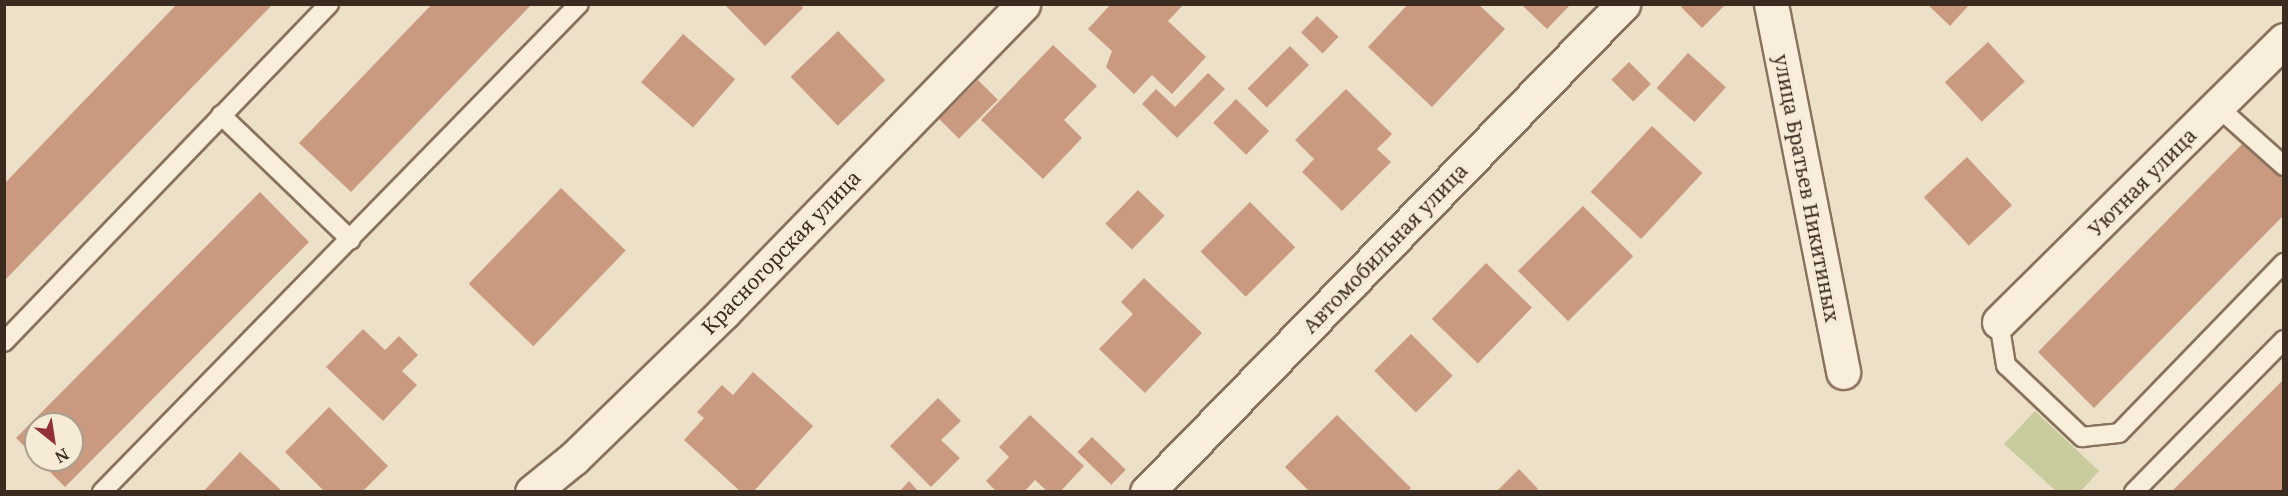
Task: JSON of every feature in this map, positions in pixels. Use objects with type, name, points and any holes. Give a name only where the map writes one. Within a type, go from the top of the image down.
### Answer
[{"type":"street","name":"Красногорская улица","points":[[532,492],[574,458],[724,312],[1023,4]]},
{"type":"street","name":"Автомобильная улица","points":[[1147,492],[1623,4]]},
{"type":"street","name":"улица Братьев Никитиных","points":[[1771,4],[1843,372]]},
{"type":"street","name":"Уютная улица","points":[[1999,322],[2283,40]]},
{"type":"lane","points":[[4,342],[329,4]]},
{"type":"lane","points":[[102,492],[351,240],[579,4]]},
{"type":"lane","points":[[2218,107],[2283,166]]},
{"type":"lane","points":[[221,115],[351,240]]},
{"type":"lane","points":[[1999,322],[2006,365],[2082,436],[2119,433],[2283,264]]},
{"type":"lane","points":[[2134,492],[2283,340]]},
{"type":"green space","points":[[2035,411],[2099,471],[2081,491],[2056,491],[2004,444]]},
{"type":"building","points":[[177,4],[273,4],[4,281],[4,184]]},
{"type":"building","points":[[432,4],[532,4],[351,192],[299,143]]},
{"type":"building","points":[[724,4],[800,4],[803,8],[765,46]]},
{"type":"building","points":[[1111,4],[1184,4],[1168,21],[1206,57],[1172,94],[1152,75],[1134,94],[1106,67],[1112,51],[1088,29]]},
{"type":"building","points":[[1408,4],[1478,4],[1505,29],[1432,107],[1368,47]]},
{"type":"building","points":[[1521,4],[1571,4],[1547,29]]},
{"type":"building","points":[[1684,4],[1726,4],[1702,28],[1681,7]]},
{"type":"building","points":[[1927,4],[1970,4],[1950,26]]},
{"type":"building","points":[[1317,16],[1339,37],[1323,53],[1301,33]]},
{"type":"building","points":[[838,31],[885,80],[838,126],[791,77]]},
{"type":"building","points":[[683,34],[735,79],[693,128],[641,82]]},
{"type":"building","points":[[1988,42],[2025,81],[1982,122],[1945,82]]},
{"type":"building","points":[[1053,45],[1097,86],[1064,120],[1082,138],[1043,179],[981,120]]},
{"type":"building","points":[[1290,46],[1309,65],[1267,108],[1248,88]]},
{"type":"building","points":[[1688,53],[1726,87],[1694,122],[1657,88]]},
{"type":"building","points":[[1629,62],[1651,84],[1633,102],[1611,80]]},
{"type":"building","points":[[1208,73],[1225,89],[1177,138],[1142,104],[1156,89],[1175,107]]},
{"type":"building","points":[[978,80],[998,100],[959,139],[939,119]]},
{"type":"building","points":[[1346,89],[1392,134],[1377,149],[1391,162],[1342,211],[1302,172],[1314,159],[1295,140]]},
{"type":"building","points":[[1236,99],[1269,131],[1246,155],[1213,123]]},
{"type":"building","points":[[1652,126],[1702,173],[1641,239],[1591,192]]},
{"type":"building","points":[[2244,142],[2284,180],[2284,215],[2094,408],[2038,352]]},
{"type":"building","points":[[1967,157],[2012,205],[1969,246],[1924,197]]},
{"type":"building","points":[[561,188],[626,251],[533,346],[469,284]]},
{"type":"building","points":[[1138,190],[1165,216],[1132,250],[1105,224]]},
{"type":"building","points":[[260,192],[309,242],[84,468],[84,412],[42,412]]},
{"type":"building","points":[[1250,202],[1295,247],[1246,297],[1201,251]]},
{"type":"building","points":[[1583,206],[1633,256],[1568,321],[1518,271]]},
{"type":"building","points":[[1486,263],[1532,307],[1478,364],[1432,319]]},
{"type":"building","points":[[1144,278],[1202,333],[1145,393],[1099,349],[1133,314],[1121,302]]},
{"type":"building","points":[[363,329],[385,350],[399,336],[418,355],[402,371],[417,385],[383,421],[326,367]]},
{"type":"building","points":[[1411,334],[1453,376],[1416,412],[1374,371]]},
{"type":"building","points":[[753,372],[813,426],[753,492],[741,492],[684,440],[704,418],[697,412],[722,385],[733,395]]},
{"type":"building","points":[[2284,379],[2284,492],[2171,492]]},
{"type":"building","points":[[938,398],[961,421],[941,440],[960,458],[931,487],[890,446]]},
{"type":"building","points":[[329,407],[388,466],[362,492],[325,492],[285,452]]},
{"type":"building","points":[[1030,415],[1084,466],[1060,492],[1048,492],[1035,480],[1024,492],[997,492],[986,481],[1009,457],[999,447]]},
{"type":"building","points":[[1337,415],[1411,488],[1407,492],[1310,492],[1285,467]]},
{"type":"building","points":[[24,430],[24,446],[16,438]]},
{"type":"building","points":[[1092,437],[1126,470],[1111,485],[1077,452]]},
{"type":"building","points":[[240,452],[283,492],[203,492]]},
{"type":"building","points":[[1519,469],[1538,489],[1535,492],[1496,492]]},
{"type":"building","points":[[50,472],[80,472],[65,487]]},
{"type":"building","points":[[909,481],[919,492],[899,492]]}]
